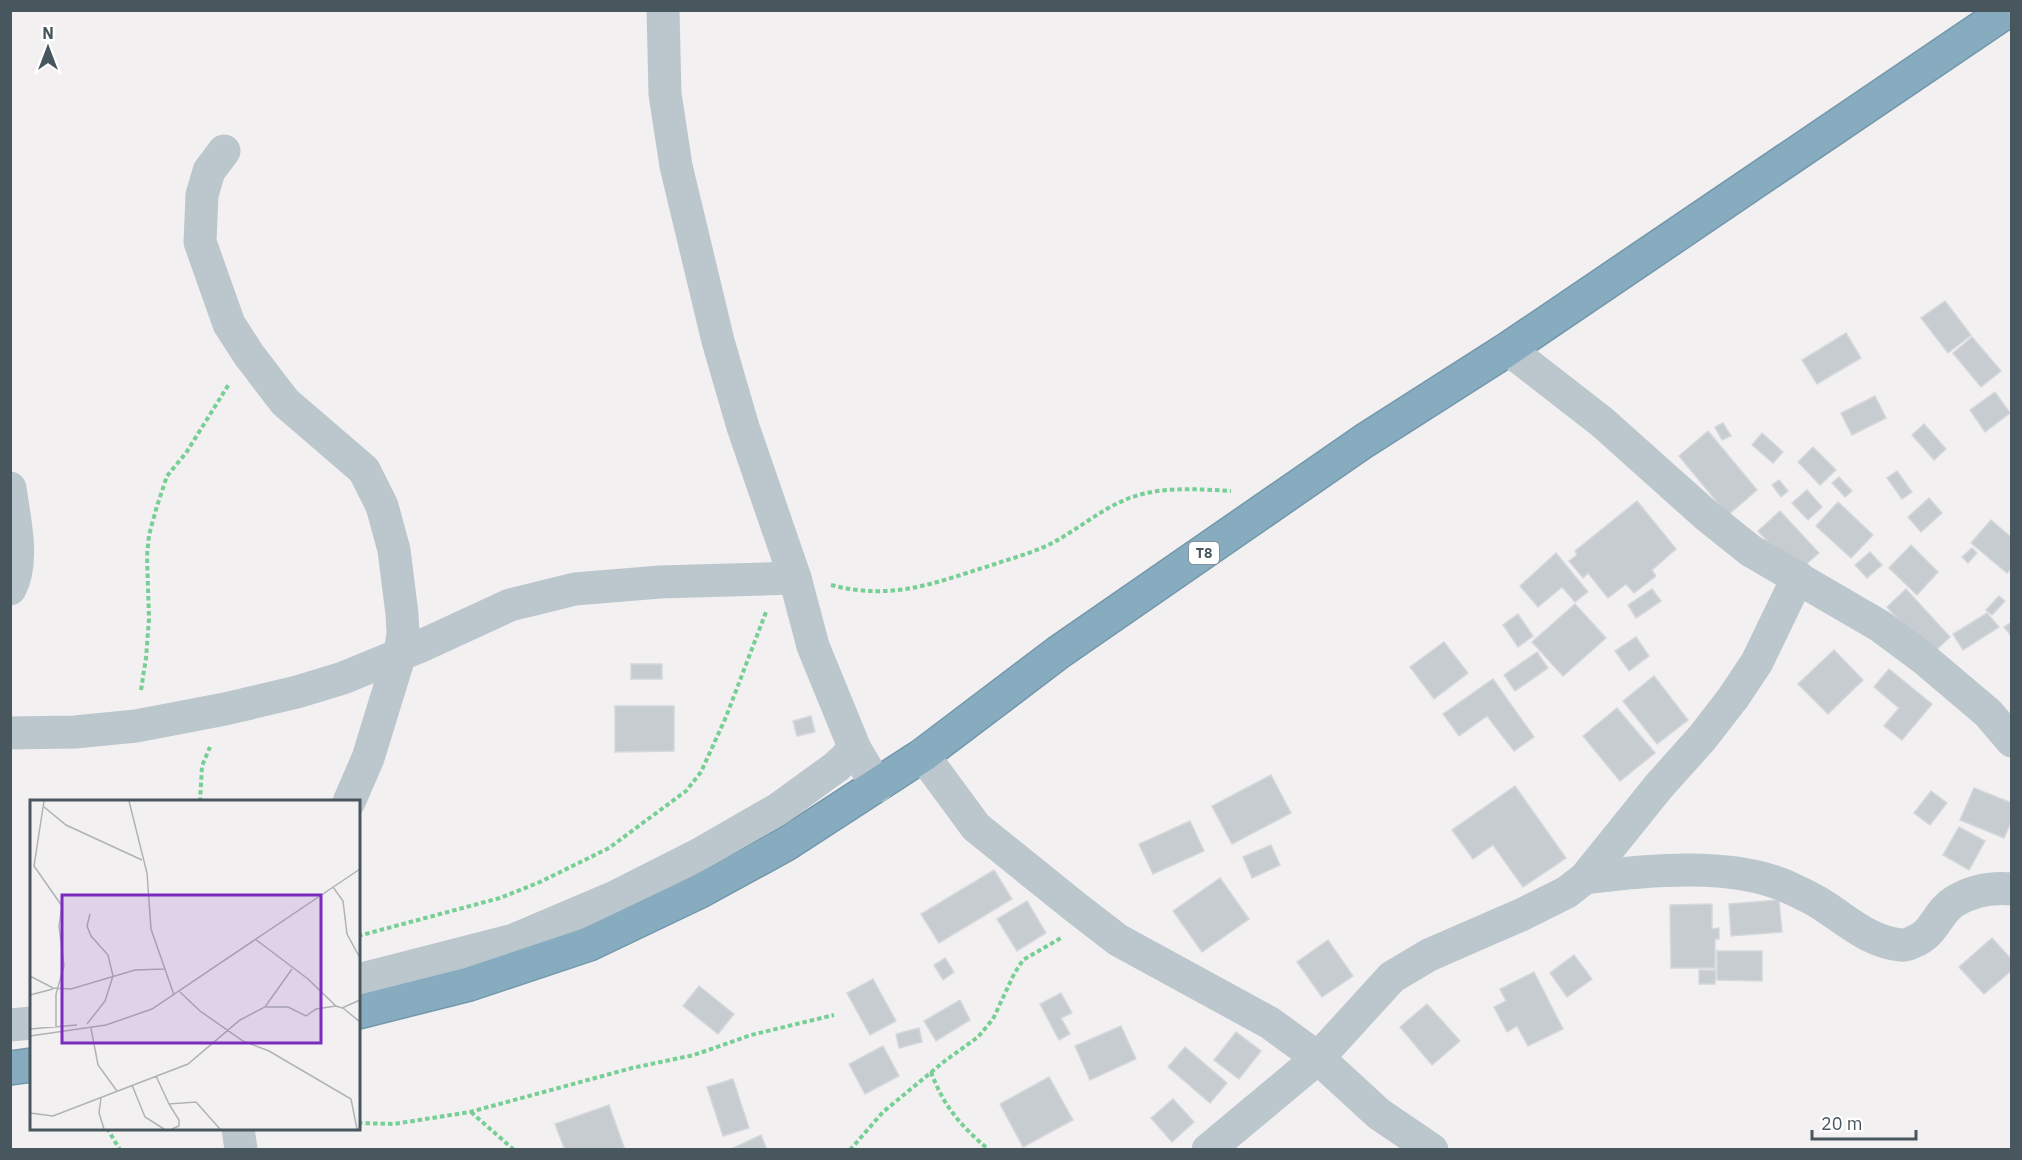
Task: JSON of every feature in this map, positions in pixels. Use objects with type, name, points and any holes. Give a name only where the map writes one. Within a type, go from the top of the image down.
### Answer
[{"type":"highway","name":"T8","points":[[360,1011],[469,984],[589,944],[700,891],[786,844],[923,755],[1059,652],[1364,441],[1508,349],[2008,10]]},
{"type":"highway","points":[[10,1068],[30,1065]]},
{"type":"street","points":[[663,10],[665,94],[676,166],[699,265],[743,427],[786,578],[855,749],[877,786]]},
{"type":"street","points":[[224,151],[208,171],[202,195],[200,242],[229,324],[249,356],[285,402],[364,470],[382,506],[394,550],[403,633],[400,654],[368,758],[349,800]]},
{"type":"street","points":[[1508,349],[1602,422],[1706,515],[1751,551],[1880,626],[1923,658],[1988,713],[2012,741]]},
{"type":"street","points":[[10,488],[18,560],[15,580],[10,589]]},
{"type":"street","points":[[1208,1149],[1318,1058],[1392,977],[1429,955],[1521,915],[1567,892],[1585,878],[1733,698],[1757,662],[1798,577]]},
{"type":"street","points":[[10,733],[75,732],[136,726],[297,692],[343,678],[510,605],[575,589],[660,582],[786,578]]},
{"type":"street","points":[[360,979],[514,940],[615,897],[698,855],[778,809],[828,774],[855,749]]},
{"type":"street","points":[[923,755],[976,826],[1091,919],[1128,945],[1270,1023],[1318,1058],[1379,1114],[1432,1149]]},
{"type":"street","points":[[1585,878],[1642,870],[1732,872],[1760,876],[1790,887],[1824,906],[1858,930],[1903,946],[1924,938],[1953,902],[1980,890],[2012,888]]},
{"type":"street","points":[[10,1025],[30,1023]]},
{"type":"street","points":[[238,1130],[241,1149]]},
{"type":"path","points":[[136,726],[146,658],[149,535],[157,506],[167,476],[186,453],[249,356]]},
{"type":"path","points":[[360,935],[500,898],[540,882],[609,848],[686,791],[701,772],[761,629],[786,578],[866,592],[917,589],[1031,552],[1079,528],[1126,499],[1144,494],[1203,489],[1234,492]]},
{"type":"path","points":[[200,800],[202,766],[225,709]]},
{"type":"path","points":[[850,1149],[882,1112],[978,1037],[993,1019],[1023,960],[1091,919]]},
{"type":"path","points":[[360,1123],[394,1124],[470,1112],[632,1068],[693,1055],[751,1035],[834,1016]]},
{"type":"path","points":[[931,1072],[939,1094],[954,1117],[989,1149]]},
{"type":"path","points":[[470,1112],[514,1149]]},
{"type":"path","points":[[108,1130],[120,1149]]},
{"type":"building","points":[[1945,301],[1971,335],[1948,353],[1921,318]]},
{"type":"building","points":[[1846,333],[1861,358],[1817,384],[1802,360]]},
{"type":"building","points":[[1972,337],[2001,371],[1981,387],[1953,353]]},
{"type":"building","points":[[1995,392],[2010,413],[1985,432],[1970,410]]},
{"type":"building","points":[[1875,396],[1886,418],[1852,435],[1841,413]]},
{"type":"building","points":[[1723,423],[1731,436],[1722,440],[1715,427]]},
{"type":"building","points":[[1924,424],[1946,449],[1934,460],[1912,435]]},
{"type":"building","points":[[1708,431],[1757,490],[1728,515],[1679,456]]},
{"type":"building","points":[[1762,433],[1783,452],[1773,463],[1752,445]]},
{"type":"building","points":[[1813,447],[1836,470],[1820,485],[1798,462]]},
{"type":"building","points":[[1897,471],[1912,492],[1902,499],[1887,478]]},
{"type":"building","points":[[1839,477],[1852,491],[1845,497],[1832,483]]},
{"type":"building","points":[[1779,480],[1788,491],[1781,497],[1772,485]]},
{"type":"building","points":[[1807,490],[1822,507],[1808,520],[1792,503]]},
{"type":"building","points":[[1929,498],[1942,513],[1921,532],[1908,517]]},
{"type":"building","points":[[1637,501],[1676,549],[1652,570],[1656,576],[1634,593],[1626,584],[1608,598],[1588,573],[1583,578],[1569,561],[1577,555],[1575,551]]},
{"type":"building","points":[[1838,502],[1873,535],[1851,558],[1816,526]]},
{"type":"building","points":[[1780,511],[1819,553],[1796,573],[1758,531]]},
{"type":"building","points":[[1991,520],[2012,538],[2012,568],[2007,573],[1971,543]]},
{"type":"building","points":[[1911,545],[1938,572],[1917,595],[1889,568]]},
{"type":"building","points":[[1972,548],[1977,553],[1968,563],[1962,557]]},
{"type":"building","points":[[1870,552],[1882,565],[1867,578],[1855,565]]},
{"type":"building","points":[[1556,553],[1588,592],[1575,602],[1562,587],[1538,607],[1520,586]]},
{"type":"building","points":[[1652,589],[1661,601],[1636,618],[1628,605]]},
{"type":"building","points":[[1906,589],[1950,637],[1931,655],[1887,607]]},
{"type":"building","points":[[1999,596],[2005,601],[1992,615],[1986,610]]},
{"type":"building","points":[[1575,604],[1606,638],[1563,676],[1532,642]]},
{"type":"building","points":[[1987,613],[1999,627],[1963,650],[1953,634]]},
{"type":"building","points":[[1518,614],[1533,636],[1518,647],[1503,625]]},
{"type":"building","points":[[2012,622],[2012,637],[2004,627]]},
{"type":"building","points":[[1636,637],[1649,656],[1629,671],[1615,651]]},
{"type":"building","points":[[1444,642],[1468,673],[1434,699],[1410,667]]},
{"type":"building","points":[[1834,650],[1863,680],[1828,714],[1798,684]]},
{"type":"building","points":[[1537,652],[1548,668],[1515,691],[1504,675]]},
{"type":"building","points":[[631,664],[662,664],[662,679],[631,679]]},
{"type":"building","points":[[1889,669],[1932,704],[1902,740],[1884,726],[1899,708],[1874,687]]},
{"type":"building","points":[[1654,676],[1688,720],[1657,744],[1623,701]]},
{"type":"building","points":[[1493,679],[1534,737],[1514,751],[1487,716],[1459,736],[1443,714]]},
{"type":"building","points":[[615,706],[674,706],[674,751],[615,752]]},
{"type":"building","points":[[1617,708],[1655,753],[1620,781],[1583,736]]},
{"type":"building","points":[[811,716],[815,732],[797,736],[793,721]]},
{"type":"building","points":[[1271,775],[1291,813],[1232,844],[1212,806]]},
{"type":"building","points":[[1515,786],[1566,858],[1523,887],[1493,845],[1473,859],[1452,830]]},
{"type":"building","points":[[1974,788],[2012,803],[2012,820],[2004,838],[1960,820]]},
{"type":"building","points":[[1931,791],[1947,803],[1930,825],[1914,813]]},
{"type":"building","points":[[1190,821],[1204,851],[1153,874],[1139,844]]},
{"type":"building","points":[[1959,827],[1985,841],[1969,870],[1943,855]]},
{"type":"building","points":[[1271,845],[1280,865],[1252,878],[1243,857]]},
{"type":"building","points":[[994,870],[1012,899],[939,943],[921,914]]},
{"type":"building","points":[[1220,878],[1249,919],[1202,952],[1173,911]]},
{"type":"building","points":[[1779,900],[1782,932],[1731,936],[1729,904]]},
{"type":"building","points":[[1027,901],[1046,933],[1017,951],[997,919]]},
{"type":"building","points":[[1712,904],[1712,929],[1719,928],[1719,939],[1715,939],[1715,968],[1671,968],[1670,905]]},
{"type":"building","points":[[1992,938],[2012,960],[2012,970],[1984,994],[1959,967]]},
{"type":"building","points":[[1328,940],[1353,976],[1322,997],[1297,962]]},
{"type":"building","points":[[1717,951],[1762,951],[1762,981],[1717,980]]},
{"type":"building","points":[[1574,955],[1592,979],[1567,997],[1550,973]]},
{"type":"building","points":[[945,958],[954,972],[943,980],[934,965]]},
{"type":"building","points":[[1699,970],[1716,970],[1715,984],[1699,984]]},
{"type":"building","points":[[1534,972],[1563,1029],[1528,1046],[1517,1026],[1507,1032],[1494,1007],[1506,1001],[1500,989]]},
{"type":"building","points":[[873,979],[896,1021],[870,1035],[847,993]]},
{"type":"building","points":[[699,986],[734,1014],[718,1034],[683,1006]]},
{"type":"building","points":[[1061,993],[1072,1013],[1061,1018],[1070,1034],[1059,1040],[1040,1004]]},
{"type":"building","points":[[960,1000],[970,1020],[936,1041],[924,1021]]},
{"type":"building","points":[[1427,1004],[1460,1041],[1432,1065],[1400,1027]]},
{"type":"building","points":[[1121,1026],[1136,1059],[1090,1080],[1075,1046]]},
{"type":"building","points":[[919,1028],[922,1042],[899,1048],[896,1034]]},
{"type":"building","points":[[1236,1032],[1261,1051],[1239,1079],[1214,1060]]},
{"type":"building","points":[[883,1046],[899,1076],[865,1094],[849,1064]]},
{"type":"building","points":[[1185,1047],[1227,1083],[1210,1103],[1168,1067]]},
{"type":"building","points":[[1049,1077],[1073,1120],[1023,1147],[1000,1104]]},
{"type":"building","points":[[733,1079],[749,1128],[723,1136],[707,1087]]},
{"type":"building","points":[[1173,1099],[1194,1122],[1172,1142],[1151,1118]]},
{"type":"building","points":[[609,1105],[625,1150],[565,1150],[555,1124]]},
{"type":"building","points":[[761,1135],[767,1150],[729,1150]]}]
